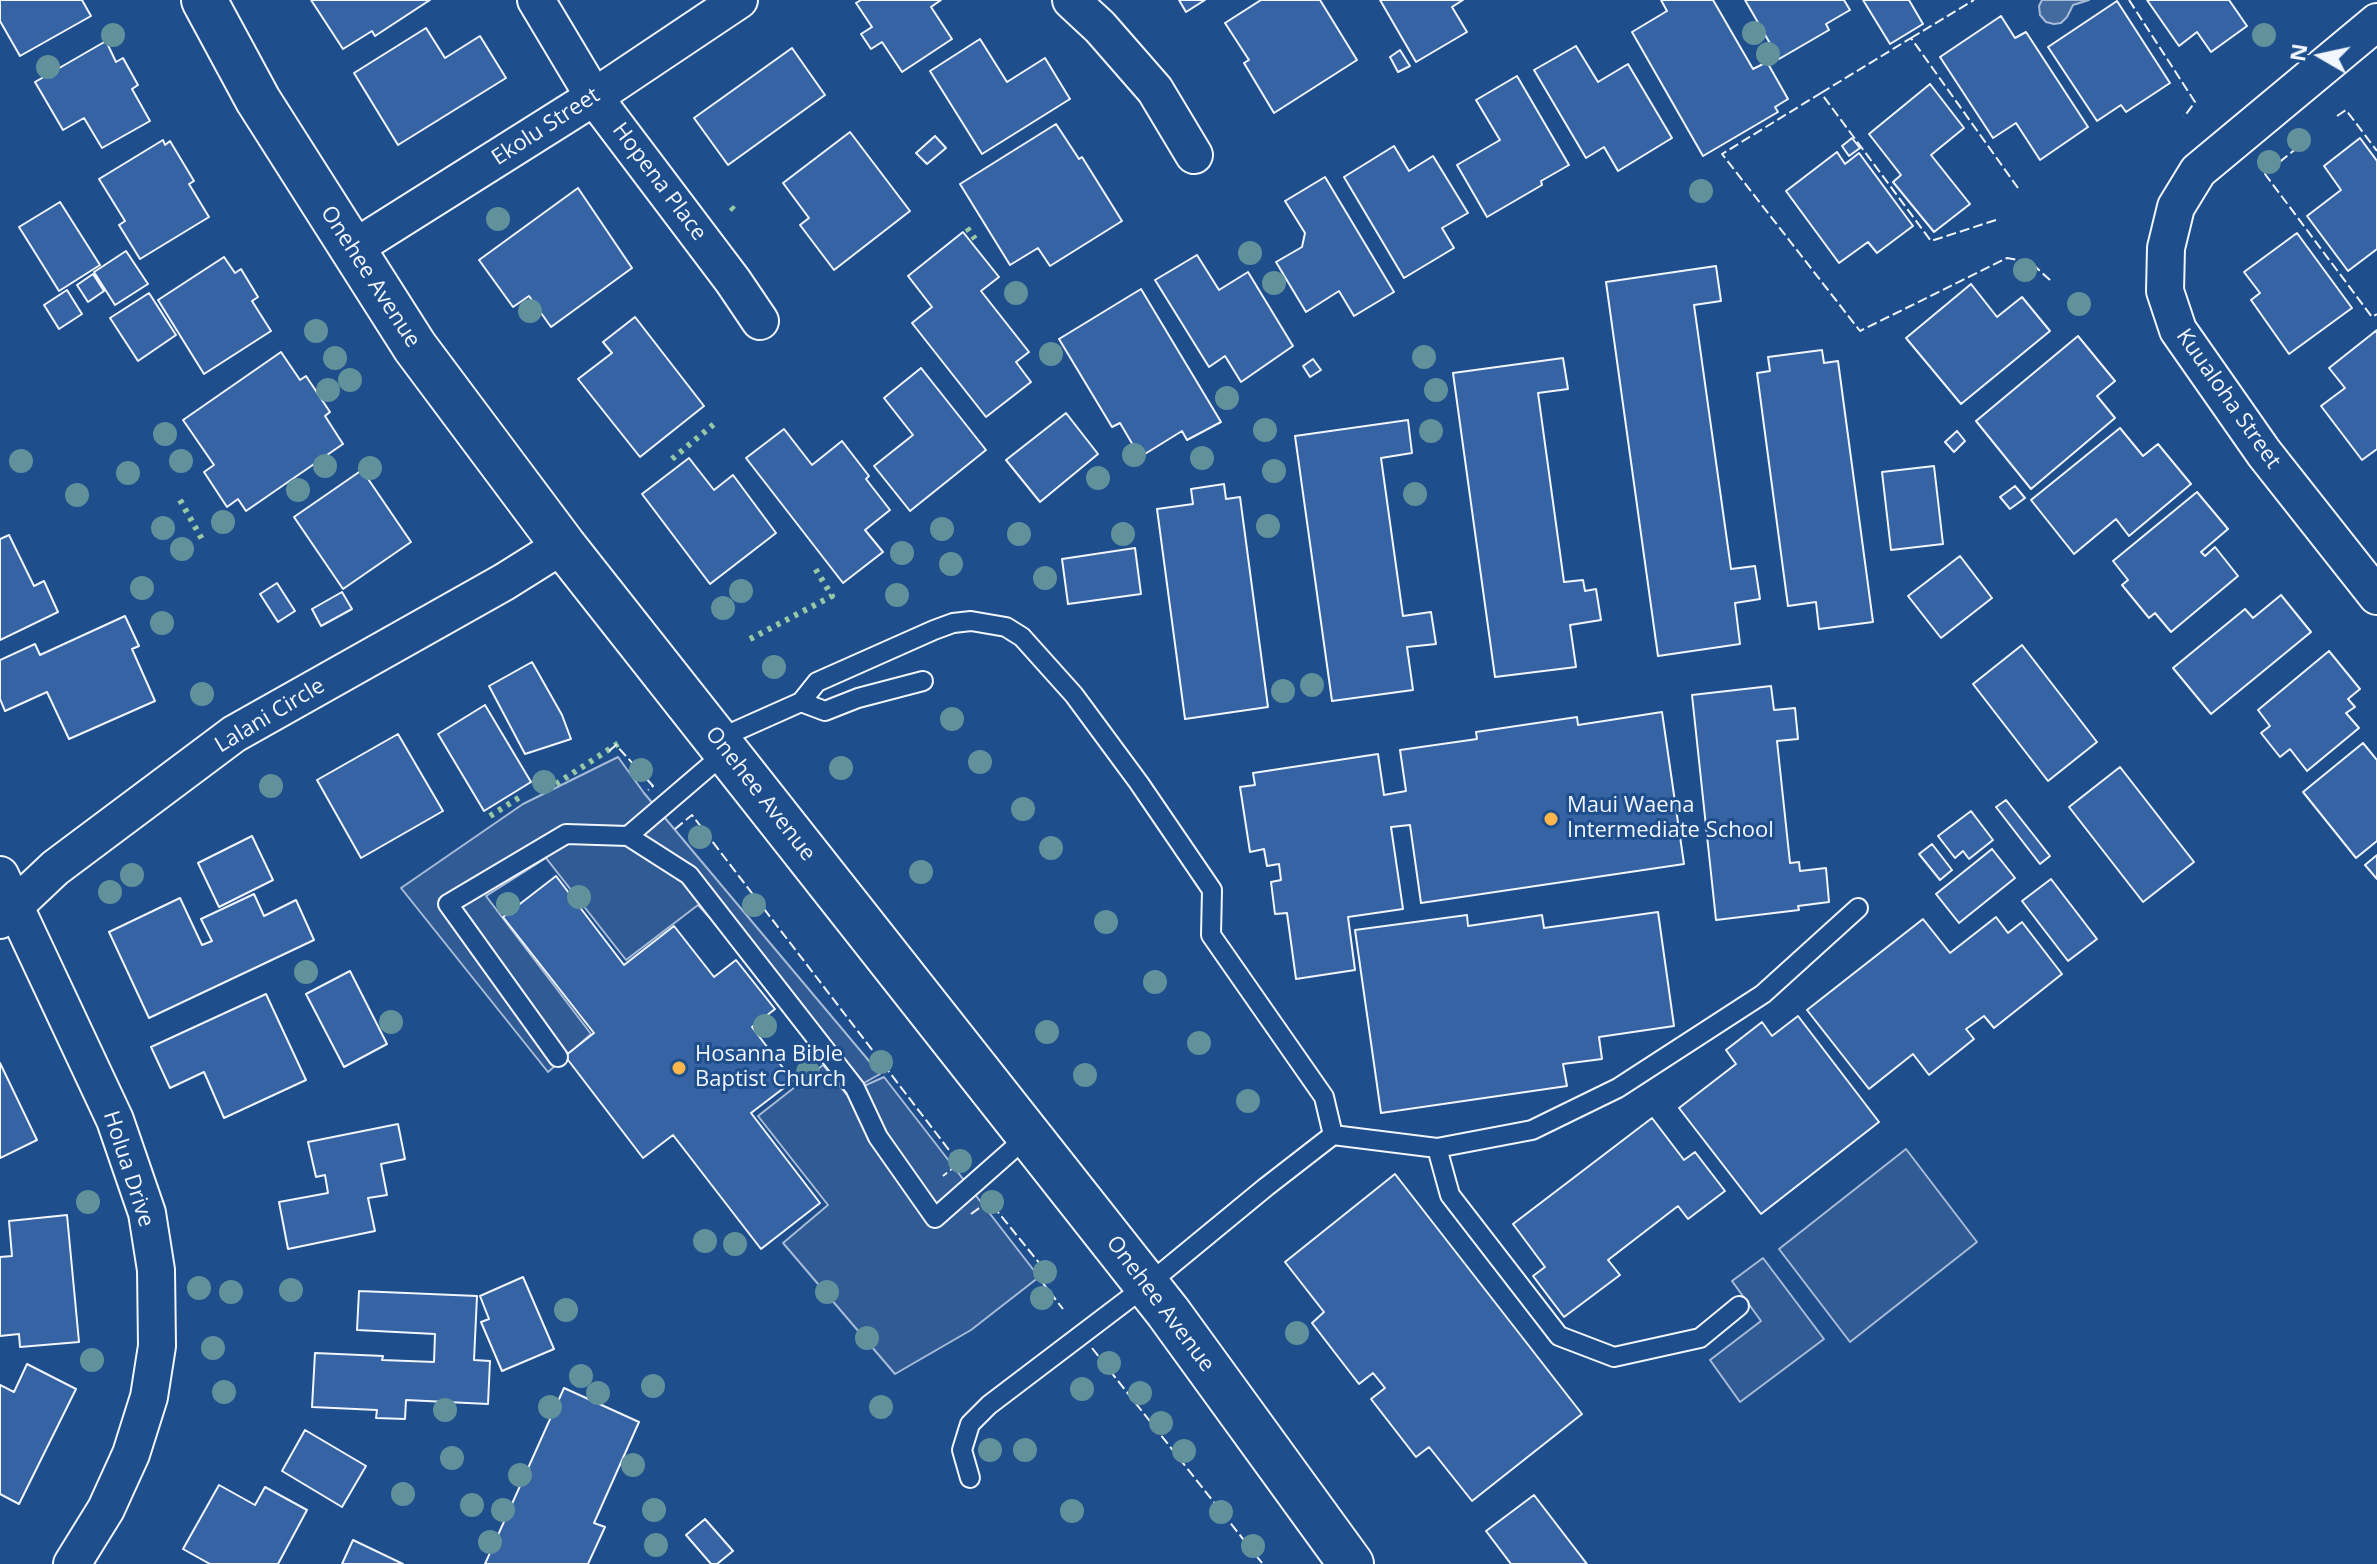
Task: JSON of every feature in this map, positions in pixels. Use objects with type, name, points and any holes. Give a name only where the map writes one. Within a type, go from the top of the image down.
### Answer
[{"type":"street","name":"Onehee Avenue","points":[[204,0],[258,100],[415,347],[563,545],[1147,1285],[1351,1564]]},
{"type":"street","name":"Hopena Place","points":[[536,0],[594,97],[760,321]]},
{"type":"street","name":"Ekolu Street","points":[[351,250],[594,97],[739,0]]},
{"type":"street","points":[[1071,0],[1100,27],[1155,90],[1194,155]]},
{"type":"street","name":"Kuualoha Street","points":[[2376,592],[2264,453],[2178,330],[2165,291],[2166,248],[2176,207],[2198,171],[2377,22]]},
{"type":"street","name":"Lalani Circle","points":[[7,914],[55,868],[234,734],[504,582],[563,545]]},
{"type":"street","name":"Holua Drive","points":[[0,875],[7,914],[115,1120],[147,1213],[156,1270],[157,1346],[149,1397],[131,1454],[106,1509],[72,1564]]},
{"type":"lane","points":[[628,836],[722,746],[801,702],[817,682],[953,623],[989,622],[1006,627],[1022,637],[1074,695],[1212,890],[1211,935],[1324,1097],[1333,1135]]},
{"type":"lane","points":[[801,702],[825,711],[858,698],[923,681]]},
{"type":"lane","points":[[558,1057],[448,904],[566,834],[628,836],[689,875],[855,1088],[878,1137],[935,1218],[1029,1135]]},
{"type":"lane","points":[[970,1478],[962,1450],[970,1424],[989,1405],[1147,1285],[1333,1135],[1437,1148],[1532,1130],[1618,1088],[1763,994],[1858,908]]},
{"type":"lane","points":[[1437,1148],[1450,1195],[1559,1336],[1614,1357],[1700,1338],[1739,1306]]},
{"type":"shaded area","points":[[2042,0],[2089,0],[2073,5],[2061,23],[2054,24],[2046,22],[2040,15]]},
{"type":"shaded area","points":[[618,757],[644,793],[880,1074],[855,1088],[791,1006],[698,905],[626,960],[546,858],[486,896],[591,1034],[548,1072],[401,888],[523,804]]},
{"type":"shaded area","points":[[823,1065],[846,1094],[884,1077],[1039,1277],[971,1330],[895,1374],[783,1243],[828,1205],[758,1116]]},
{"type":"shaded area","points":[[1906,1149],[1977,1242],[1850,1342],[1779,1249]]},
{"type":"shaded area","points":[[1763,1258],[1824,1339],[1740,1402],[1710,1360],[1761,1321],[1732,1281]]},
{"type":"building","points":[[0,0],[82,0],[91,16],[20,56],[0,21]]},
{"type":"building","points":[[311,0],[430,0],[375,36],[372,31],[343,49]]},
{"type":"building","points":[[861,0],[941,0],[931,7],[952,39],[902,72],[882,42],[871,49],[861,34],[872,27],[856,3]]},
{"type":"building","points":[[1179,0],[1205,0],[1186,12]]},
{"type":"building","points":[[1261,0],[1320,0],[1357,60],[1274,113],[1244,63],[1249,60],[1225,23]]},
{"type":"building","points":[[1380,0],[1463,0],[1452,7],[1467,32],[1416,62]]},
{"type":"building","points":[[1661,0],[1713,0],[1753,69],[1767,62],[1788,99],[1775,107],[1778,112],[1703,156],[1632,32],[1667,11]]},
{"type":"building","points":[[1745,0],[1844,0],[1850,10],[1826,24],[1829,30],[1779,59]]},
{"type":"building","points":[[1863,0],[1909,0],[1923,24],[1890,44]]},
{"type":"building","points":[[2147,0],[2229,0],[2247,26],[2211,52],[2197,32],[2179,46]]},
{"type":"building","points":[[2117,1],[2170,83],[2126,112],[2121,105],[2097,121],[2048,47]]},
{"type":"building","points":[[2001,16],[2015,38],[2026,32],[2088,127],[2040,160],[2016,123],[1993,138],[1940,57]]},
{"type":"building","points":[[426,28],[445,58],[480,36],[506,78],[398,145],[354,73]]},
{"type":"building","points":[[980,39],[1007,82],[1045,58],[1070,99],[982,154],[930,71]]},
{"type":"building","points":[[106,41],[116,62],[123,58],[138,85],[132,89],[150,121],[102,148],[84,118],[63,130],[35,82]]},
{"type":"building","points":[[1576,46],[1598,82],[1628,64],[1672,138],[1618,171],[1604,147],[1586,158],[1534,70]]},
{"type":"building","points":[[792,48],[825,95],[728,165],[694,118]]},
{"type":"building","points":[[1400,50],[1410,66],[1398,72],[1390,57]]},
{"type":"building","points":[[1517,76],[1569,165],[1541,181],[1542,185],[1487,217],[1457,165],[1500,140],[1476,100]]},
{"type":"building","points":[[1930,84],[1964,128],[1931,155],[1970,204],[1934,232],[1893,182],[1901,175],[1869,134]]},
{"type":"building","points":[[1056,124],[1079,159],[1082,157],[1122,221],[1050,266],[1038,248],[1010,265],[960,184]]},
{"type":"building","points":[[850,132],[910,211],[834,270],[800,225],[809,218],[783,183]]},
{"type":"building","points":[[935,136],[946,148],[927,164],[916,153]]},
{"type":"building","points":[[1852,138],[1860,148],[1849,156],[1842,146]]},
{"type":"building","points":[[2360,138],[2377,161],[2377,249],[2348,271],[2307,216],[2341,190],[2324,166]]},
{"type":"building","points":[[163,140],[165,145],[170,141],[194,181],[189,184],[209,217],[140,259],[119,225],[125,221],[99,179]]},
{"type":"building","points":[[1394,146],[1409,171],[1433,156],[1468,213],[1442,228],[1454,248],[1404,278],[1344,177]]},
{"type":"building","points":[[1837,152],[1845,164],[1859,153],[1913,226],[1877,253],[1868,242],[1839,263],[1786,191]]},
{"type":"building","points":[[1325,177],[1394,292],[1354,316],[1339,291],[1306,312],[1276,262],[1302,247],[1305,233],[1285,201]]},
{"type":"building","points":[[578,188],[632,268],[551,327],[529,296],[513,307],[479,260]]},
{"type":"building","points":[[60,202],[100,265],[59,291],[19,227]]},
{"type":"building","points":[[963,232],[999,277],[981,291],[1029,352],[1016,362],[1031,382],[986,417],[912,323],[932,307],[908,276]]},
{"type":"building","points":[[2297,233],[2352,308],[2289,354],[2251,300],[2260,293],[2244,272]]},
{"type":"building","points":[[126,251],[148,284],[115,305],[94,272]]},
{"type":"building","points":[[1197,255],[1219,290],[1248,272],[1293,346],[1241,382],[1225,356],[1209,367],[1155,280]]},
{"type":"building","points":[[224,257],[235,273],[241,269],[258,297],[252,301],[271,331],[204,374],[158,300]]},
{"type":"building","points":[[1716,266],[1721,301],[1694,305],[1731,569],[1755,566],[1760,599],[1735,603],[1740,644],[1658,656],[1606,282]]},
{"type":"building","points":[[93,274],[104,291],[88,302],[77,285]]},
{"type":"building","points":[[1971,284],[1997,317],[2022,297],[2050,331],[1961,404],[1906,338]]},
{"type":"building","points":[[1141,289],[1221,422],[1187,440],[1182,431],[1140,457],[1120,423],[1112,427],[1059,339]]},
{"type":"building","points":[[67,290],[82,314],[59,329],[44,305]]},
{"type":"building","points":[[149,293],[176,335],[138,361],[110,318]]},
{"type":"building","points":[[635,317],[704,406],[640,457],[578,379],[612,353],[603,342]]},
{"type":"building","points":[[2377,330],[2377,449],[2362,460],[2321,406],[2345,388],[2329,368]]},
{"type":"building","points":[[2078,336],[2115,381],[2097,396],[2115,418],[2031,489],[1976,421]]},
{"type":"building","points":[[1822,350],[1824,363],[1838,361],[1873,622],[1819,629],[1816,602],[1788,606],[1757,373],[1770,371],[1768,357]]},
{"type":"building","points":[[281,352],[300,380],[306,376],[330,412],[325,416],[343,444],[246,511],[238,499],[227,507],[204,472],[214,465],[183,420]]},
{"type":"building","points":[[1563,358],[1568,389],[1538,393],[1564,582],[1583,580],[1585,591],[1596,589],[1601,620],[1570,625],[1576,667],[1495,677],[1453,373]]},
{"type":"building","points":[[1313,359],[1321,370],[1310,377],[1303,366]]},
{"type":"building","points":[[921,368],[986,450],[910,511],[874,466],[913,435],[884,398]]},
{"type":"building","points":[[1066,413],[1098,454],[1040,502],[1006,460]]},
{"type":"building","points":[[1408,420],[1412,453],[1381,458],[1403,616],[1431,612],[1436,644],[1407,647],[1413,690],[1332,701],[1295,436]]},
{"type":"building","points":[[2120,428],[2143,456],[2158,444],[2191,484],[2129,536],[2116,519],[2074,554],[2031,500]]},
{"type":"building","points":[[784,429],[812,465],[842,441],[890,510],[865,530],[883,552],[843,583],[746,458]]},
{"type":"building","points":[[1957,431],[1965,441],[1954,452],[1945,442]]},
{"type":"building","points":[[689,458],[714,490],[733,475],[776,533],[710,584],[642,494]]},
{"type":"building","points":[[1934,466],[1943,544],[1891,550],[1882,472]]},
{"type":"building","points":[[362,470],[411,542],[343,589],[294,517]]},
{"type":"building","points":[[1224,484],[1226,499],[1240,497],[1268,707],[1185,719],[1157,509],[1193,504],[1191,489]]},
{"type":"building","points":[[2015,486],[2025,498],[2010,509],[2000,497]]},
{"type":"building","points":[[2197,492],[2228,529],[2201,552],[2205,556],[2215,547],[2238,576],[2171,632],[2155,613],[2149,618],[2122,585],[2128,580],[2113,561]]},
{"type":"building","points":[[9,535],[34,586],[44,581],[58,612],[0,640],[0,539]]},
{"type":"building","points":[[1135,548],[1141,594],[1068,604],[1062,559]]},
{"type":"building","points":[[1960,556],[1992,598],[1941,638],[1908,596]]},
{"type":"building","points":[[277,583],[295,611],[278,622],[260,594]]},
{"type":"building","points":[[342,592],[352,609],[321,626],[312,609]]},
{"type":"building","points":[[2281,595],[2311,632],[2211,714],[2173,668],[2245,609],[2253,618]]},
{"type":"building","points":[[125,616],[139,646],[132,649],[155,701],[69,739],[47,692],[5,711],[0,699],[0,660],[35,644],[40,655]]},
{"type":"building","points":[[2022,645],[2097,742],[2048,781],[1973,684]]},
{"type":"building","points":[[2329,651],[2360,689],[2348,699],[2355,707],[2346,713],[2359,728],[2307,771],[2290,749],[2280,757],[2261,733],[2270,726],[2258,710]]},
{"type":"building","points":[[532,662],[562,715],[571,739],[525,754],[489,686]]},
{"type":"building","points":[[1771,686],[1774,710],[1795,708],[1798,739],[1777,741],[1790,863],[1799,862],[1800,871],[1826,868],[1829,902],[1798,906],[1799,910],[1716,920],[1692,695]]},
{"type":"building","points":[[485,705],[531,782],[484,811],[438,734]]},
{"type":"building","points":[[1662,712],[1684,864],[1421,903],[1410,825],[1391,827],[1403,909],[1348,917],[1355,970],[1296,979],[1287,913],[1275,914],[1271,882],[1281,880],[1279,864],[1267,866],[1264,849],[1250,852],[1240,787],[1255,785],[1253,773],[1378,754],[1384,795],[1406,791],[1400,750],[1477,739],[1476,732],[1577,717],[1578,725]]},
{"type":"building","points":[[398,734],[443,811],[361,858],[317,780]]},
{"type":"building","points":[[2363,743],[2377,760],[2377,841],[2356,858],[2303,792]]},
{"type":"building","points":[[2120,767],[2194,862],[2143,902],[2069,807]]},
{"type":"building","points":[[2006,800],[2050,856],[2040,864],[1996,807]]},
{"type":"building","points":[[1971,811],[1993,840],[1969,859],[1963,851],[1955,858],[1938,836]]},
{"type":"building","points":[[252,836],[273,880],[219,907],[198,863]]},
{"type":"building","points":[[1932,844],[1952,870],[1940,880],[1919,854]]},
{"type":"building","points":[[1992,849],[2015,878],[1959,923],[1936,894]]},
{"type":"building","points":[[2377,855],[2377,879],[2365,865]]},
{"type":"building","name":"Hosanna Bible Baptist Church","points":[[556,876],[624,965],[674,926],[714,977],[736,960],[775,1009],[752,1027],[793,1081],[751,1113],[820,1203],[761,1249],[673,1135],[643,1158],[565,1056],[594,1033],[503,917]]},
{"type":"building","points":[[2051,879],[2097,939],[2068,961],[2022,901]]},
{"type":"building","points":[[254,894],[264,916],[296,900],[314,940],[149,1018],[109,932],[180,898],[202,945],[212,941],[201,919]]},
{"type":"building","points":[[1658,912],[1674,1026],[1599,1037],[1602,1059],[1563,1064],[1567,1086],[1381,1113],[1355,930],[1467,915],[1468,926],[1542,915],[1544,928]]},
{"type":"building","points":[[1996,917],[2008,933],[2022,922],[2062,974],[1994,1028],[1984,1016],[1966,1029],[1974,1039],[1929,1075],[1913,1054],[1869,1089],[1807,1010],[1923,919],[1950,953]]},
{"type":"building","points":[[350,971],[387,1044],[344,1067],[306,994]]},
{"type":"building","points":[[266,994],[306,1080],[224,1118],[204,1072],[170,1088],[151,1047]]},
{"type":"building","points":[[1798,1016],[1879,1122],[1761,1214],[1679,1108],[1736,1064],[1726,1050],[1762,1022],[1772,1036]]},
{"type":"building","points":[[0,1063],[37,1140],[0,1158]]},
{"type":"building","points":[[1652,1118],[1684,1160],[1695,1152],[1725,1191],[1688,1219],[1678,1206],[1608,1260],[1620,1275],[1564,1317],[1533,1276],[1545,1267],[1513,1224]]},
{"type":"building","points":[[398,1124],[405,1159],[381,1164],[387,1195],[368,1198],[375,1231],[288,1249],[279,1202],[328,1193],[325,1175],[316,1177],[308,1142]]},
{"type":"building","points":[[1395,1174],[1582,1414],[1472,1501],[1429,1447],[1416,1457],[1371,1399],[1385,1388],[1373,1373],[1359,1384],[1312,1323],[1324,1312],[1285,1262]]},
{"type":"building","points":[[67,1215],[79,1342],[20,1347],[19,1334],[0,1336],[0,1257],[12,1256],[9,1221]]},
{"type":"building","points":[[523,1277],[554,1349],[502,1371],[481,1322],[489,1319],[480,1296]]},
{"type":"building","points":[[359,1291],[477,1296],[474,1360],[490,1361],[488,1404],[406,1400],[405,1419],[376,1418],[377,1410],[312,1407],[315,1353],[434,1362],[435,1334],[357,1330]]},
{"type":"building","points":[[27,1364],[76,1389],[19,1504],[0,1494],[0,1385],[14,1392]]},
{"type":"building","points":[[564,1388],[639,1422],[594,1523],[605,1527],[588,1564],[485,1564]]},
{"type":"building","points":[[305,1430],[366,1466],[342,1507],[282,1471]]},
{"type":"building","points":[[219,1485],[255,1505],[265,1487],[307,1510],[278,1564],[210,1564],[183,1549]]},
{"type":"building","points":[[1534,1495],[1587,1564],[1511,1564],[1486,1531]]},
{"type":"building","points":[[705,1519],[733,1551],[717,1564],[711,1564],[686,1535]]},
{"type":"building","points":[[353,1540],[403,1564],[342,1564]]},
{"type":"hedge","points":[[731,207],[736,212]]},
{"type":"hedge","points":[[967,228],[975,239]]},
{"type":"hedge","points":[[672,459],[714,424]]},
{"type":"hedge","points":[[180,500],[203,541]]},
{"type":"hedge","points":[[750,639],[832,596],[813,565]]},
{"type":"hedge","points":[[556,784],[619,743]]},
{"type":"hedge","points":[[490,816],[520,797]]},
{"type":"fence","points":[[1911,38],[1974,0]]},
{"type":"fence","points":[[2129,0],[2195,102],[2184,117]]},
{"type":"fence","points":[[1821,93],[1911,38],[2018,188]]},
{"type":"fence","points":[[1996,220],[1931,241],[1821,93],[1722,154],[1860,331],[2007,258],[2030,262],[2050,280]]},
{"type":"fence","points":[[2337,116],[2346,110],[2377,151]]},
{"type":"fence","points":[[2309,138],[2265,174],[2372,317],[2377,314]]},
{"type":"fence","points":[[609,751],[616,745],[653,786],[648,790]]},
{"type":"fence","points":[[675,829],[692,815],[959,1163],[943,1176]]},
{"type":"fence","points":[[971,1214],[989,1201],[1049,1275],[1042,1282],[1063,1309]]},
{"type":"fence","points":[[1092,1348],[1262,1563]]},
{"type":"place","name":"Maui Waena Intermediate School","points":[[1551,819]]},
{"type":"place","name":"Hosanna Bible Baptist Church","points":[[679,1068]]}]
